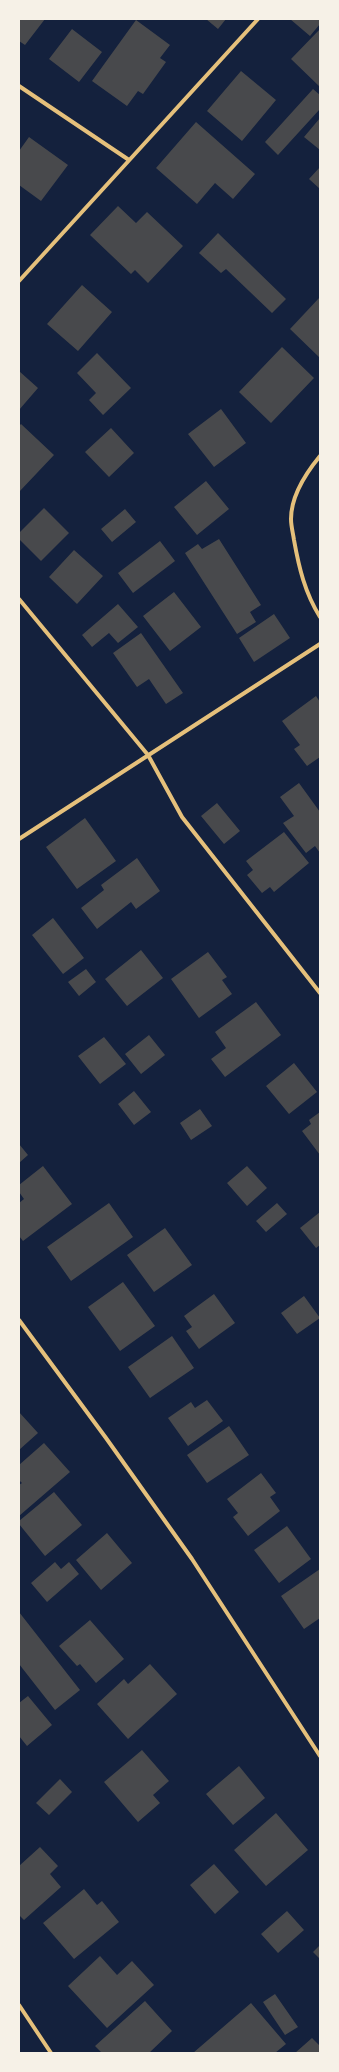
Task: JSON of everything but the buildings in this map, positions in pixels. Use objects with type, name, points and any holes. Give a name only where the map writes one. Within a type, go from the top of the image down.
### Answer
[{"type":"street","points":[[19,281],[258,19]]},
{"type":"street","points":[[19,86],[129,160]]},
{"type":"street","points":[[320,456],[306,472],[297,494],[291,518],[301,578],[309,600],[320,618]]},
{"type":"street","points":[[19,599],[148,756],[182,817],[320,993]]},
{"type":"street","points":[[19,839],[320,644]]},
{"type":"street","points":[[19,1320],[106,1438],[192,1559],[320,1756]]},
{"type":"street","points":[[19,2005],[51,2053]]}]
